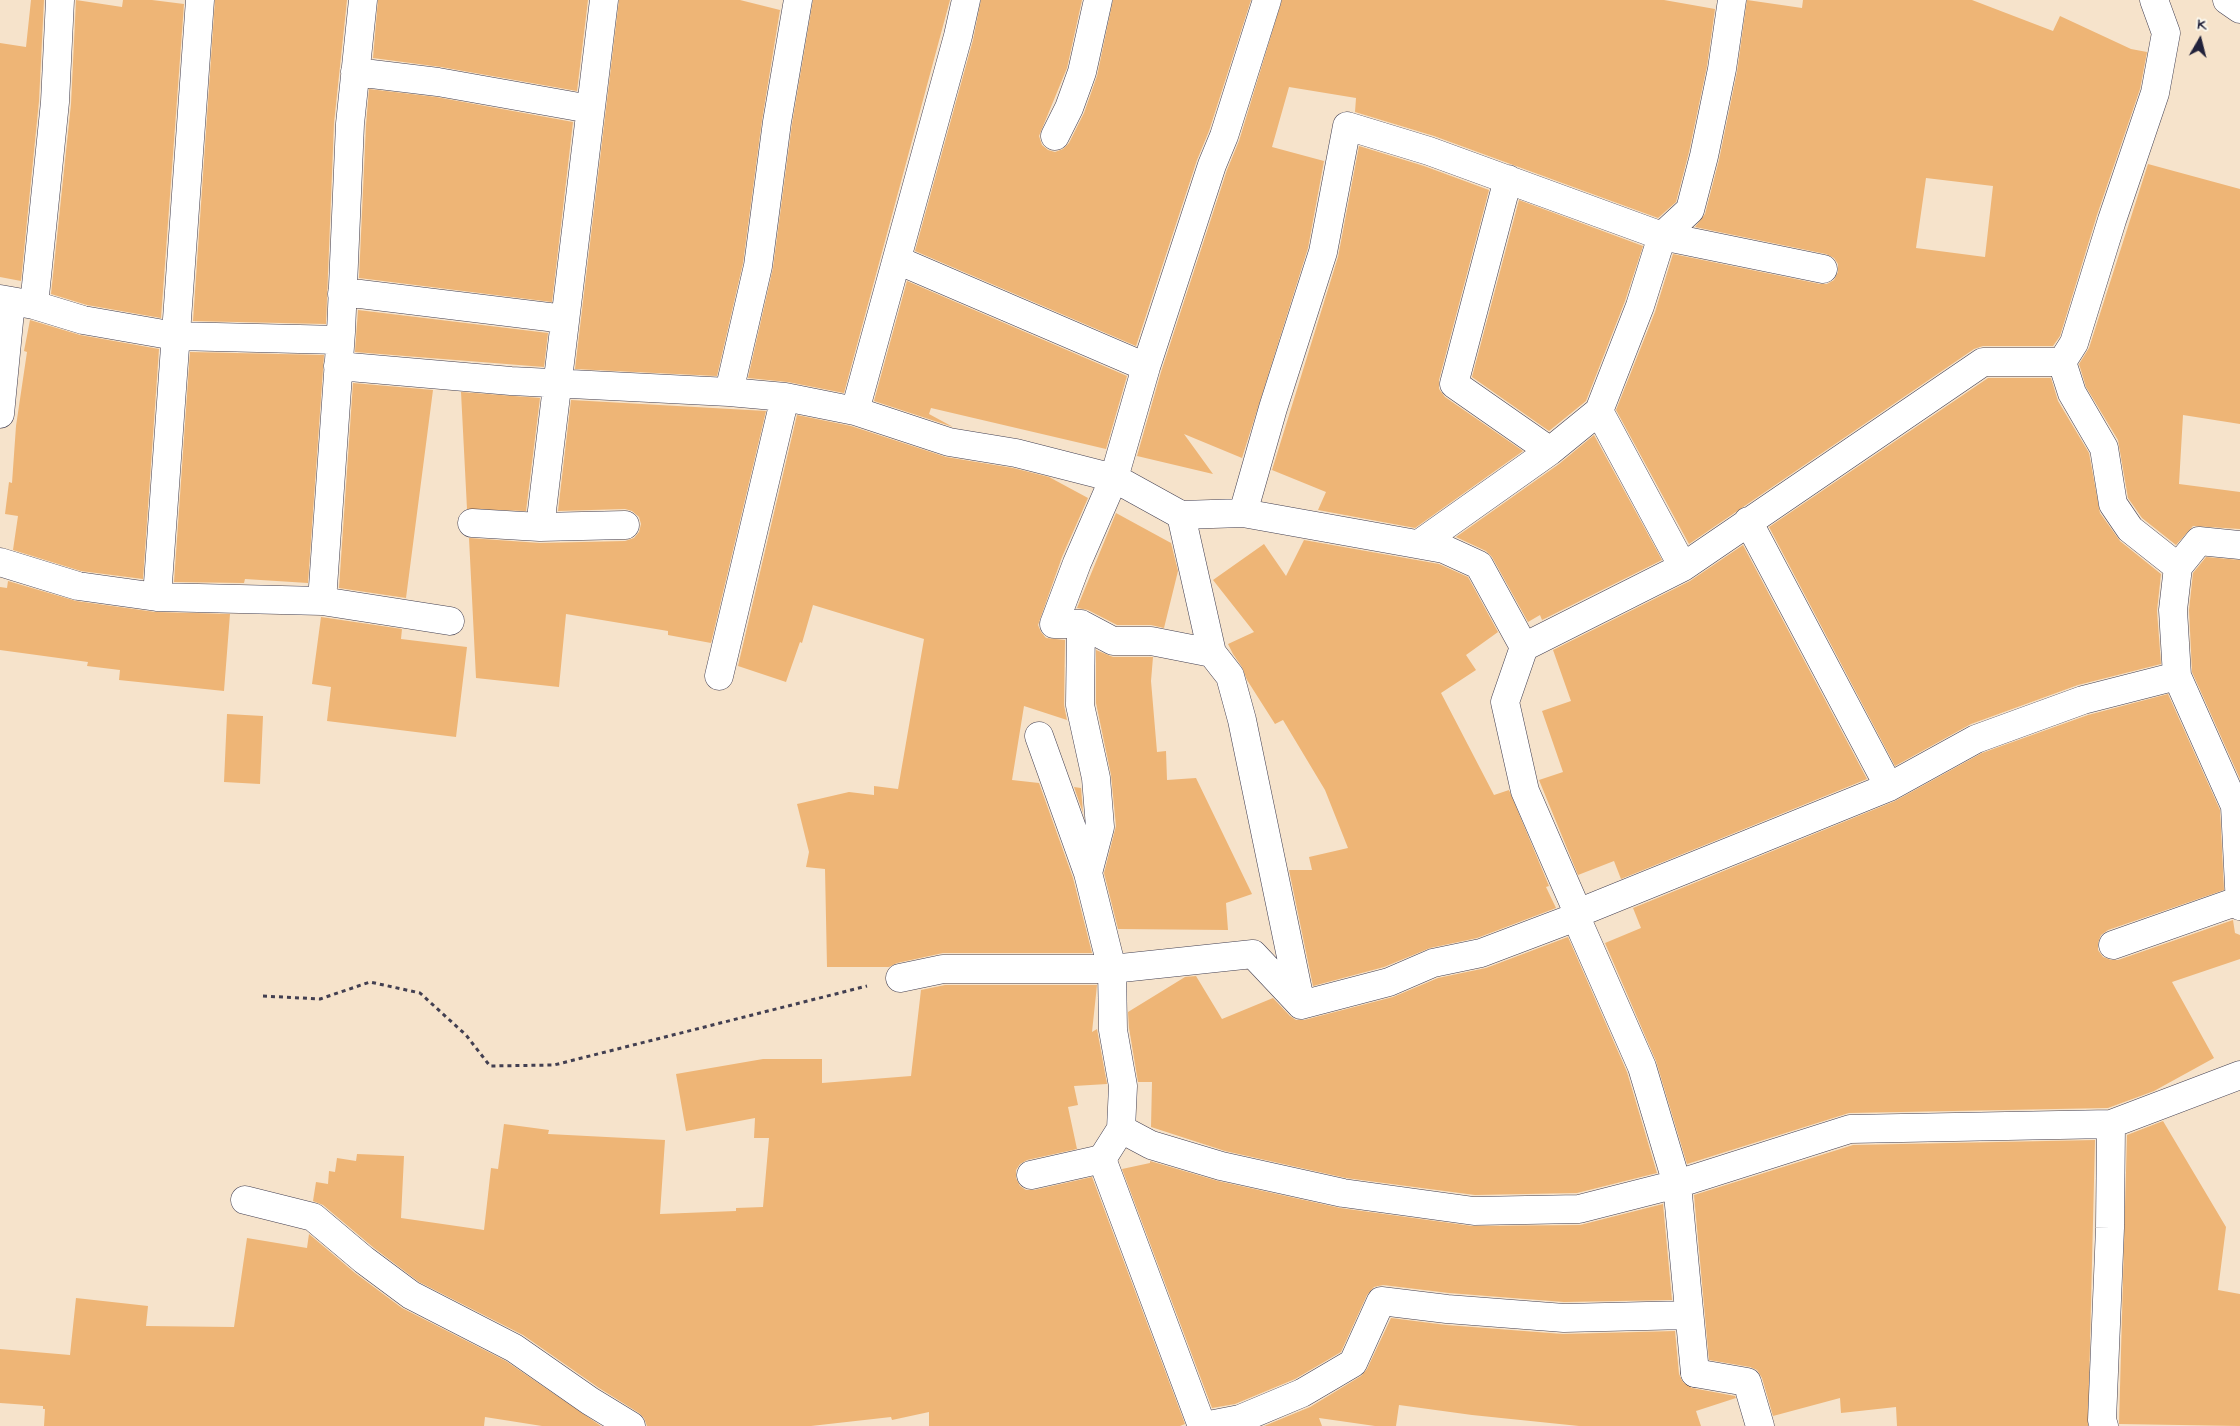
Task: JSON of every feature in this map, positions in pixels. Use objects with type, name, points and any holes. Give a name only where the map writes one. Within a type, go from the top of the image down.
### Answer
[{"type":"street","points":[[0,414],[15,302],[56,102],[60,0]]},
{"type":"street","points":[[157,597],[200,0]]},
{"type":"street","points":[[322,601],[339,353],[350,124],[363,0]]},
{"type":"street","points":[[540,527],[604,0]]},
{"type":"street","points":[[729,392],[758,266],[777,122],[798,0]]},
{"type":"street","points":[[855,411],[937,105],[958,36],[966,0]]},
{"type":"street","points":[[1055,136],[1069,108],[1082,72],[1098,0]]},
{"type":"street","points":[[1212,653],[1151,641],[1114,641],[1081,624],[1054,624],[1077,563],[1114,478],[1146,366],[1212,165],[1224,136],[1267,0]]},
{"type":"street","points":[[1419,544],[1550,451],[1599,411],[1640,306],[1662,236],[1690,210],[1714,108],[1732,0]]},
{"type":"street","points":[[2062,362],[2074,343],[2112,220],[2156,93],[2166,33],[2154,0]]},
{"type":"street","points":[[2227,0],[2240,9]]},
{"type":"street","points":[[355,72],[438,82],[590,109]]},
{"type":"street","points":[[1243,513],[1273,408],[1323,252],[1346,126],[1429,150],[1662,236],[1823,269]]},
{"type":"street","points":[[1508,178],[1454,384],[1550,451]]},
{"type":"street","points":[[897,260],[1146,366]]},
{"type":"street","points":[[342,294],[360,294],[565,319]]},
{"type":"street","points":[[15,302],[83,320],[175,336],[339,353],[511,381],[729,392],[784,397],[855,411],[948,442],[1016,453],[1114,478],[1181,514],[1243,513],[1444,549],[1479,566],[1524,647]]},
{"type":"street","points":[[1760,1426],[1747,1382],[1695,1373],[1677,1184],[1642,1067],[1525,791],[1505,702],[1524,647],[1683,567],[1983,362],[2062,362]]},
{"type":"street","points":[[2062,362],[2072,393],[2104,448],[2113,504],[2130,529],[2178,566]]},
{"type":"street","points":[[719,676],[784,397]]},
{"type":"street","points":[[1599,411],[1683,567]]},
{"type":"street","points":[[1181,514],[1212,653],[1230,676],[1242,720],[1301,1005]]},
{"type":"street","points":[[1748,521],[1889,787]]},
{"type":"street","points":[[472,523],[540,527],[625,525]]},
{"type":"street","points":[[2113,945],[2239,903],[2238,806],[2177,676],[2173,610],[2178,566],[2199,540],[2240,545]]},
{"type":"street","points":[[0,562],[78,586],[157,597],[322,601],[450,621]]},
{"type":"street","points":[[1081,624],[1080,705],[1096,778],[1100,827],[1088,873]]},
{"type":"street","points":[[1301,1005],[1389,982],[1433,964],[1481,953],[1889,787],[1976,739],[2083,700],[2177,676]]},
{"type":"street","points":[[1031,1175],[1102,1159],[1121,1129],[1122,1086],[1113,1030],[1112,969],[1088,873],[1039,736]]},
{"type":"street","points":[[900,978],[943,969],[1112,969],[1253,954],[1301,1005]]},
{"type":"street","points":[[1121,1129],[1152,1145],[1221,1166],[1343,1193],[1474,1211],[1578,1209],[1677,1184],[1850,1129],[2111,1124],[2240,1075]]},
{"type":"street","points":[[2104,1426],[2102,1420],[2110,1228],[2111,1124]]},
{"type":"street","points":[[1102,1159],[1203,1426],[1240,1419],[1293,1397],[1353,1363],[1381,1301],[1564,1318],[1688,1315]]},
{"type":"street","points":[[245,1200],[313,1217],[411,1296],[514,1348],[590,1401],[631,1426]]},
{"type":"path","points":[[263,996],[320,999],[370,982],[420,993],[466,1035],[490,1066],[554,1065],[900,978]]},
{"type":"building","points":[[31,0],[44,0],[39,101],[21,281],[0,277],[0,43],[26,47]]},
{"type":"building","points":[[76,0],[122,7],[123,0],[152,0],[184,4],[161,318],[87,305],[51,294],[71,104]]},
{"type":"building","points":[[215,0],[347,0],[334,123],[326,324],[193,321]]},
{"type":"building","points":[[378,0],[588,0],[577,91],[441,67],[373,58]]},
{"type":"building","points":[[619,0],[740,0],[780,10],[762,120],[743,263],[717,376],[575,369]]},
{"type":"building","points":[[813,0],[950,0],[844,393],[788,382],[748,378],[773,268],[792,124]]},
{"type":"building","points":[[981,0],[1082,0],[1067,68],[1039,136],[1042,145],[1048,150],[1055,152],[1063,149],[1069,143],[1084,113],[1097,76],[1113,0],[1251,0],[1136,346],[915,251],[973,40]]},
{"type":"building","points":[[1282,0],[1664,0],[1715,9],[1707,66],[1689,152],[1676,202],[1658,218],[1434,136],[1355,112],[1356,98],[1289,87],[1272,147],[1324,161],[1308,248],[1242,458],[1184,434],[1213,474],[1137,456],[1161,372],[1227,170],[1239,141]]},
{"type":"building","points":[[1747,0],[1802,8],[1803,0],[1972,0],[2053,31],[2060,16],[2131,49],[2147,52],[2140,89],[2097,215],[2060,336],[2053,346],[1983,346],[1974,349],[1689,544],[1616,410],[1655,312],[1673,254],[1820,284],[1827,284],[1834,280],[1838,272],[1838,264],[1834,258],[1826,254],[1695,227],[1705,214],[1719,160],[1737,72]],"holes":[[[1926,178],[1993,186],[1985,257],[1916,248]]]},
{"type":"building","points":[[369,89],[436,97],[573,122],[552,302],[359,278]]},
{"type":"building","points":[[1359,146],[1424,166],[1489,190],[1439,380],[1439,389],[1445,397],[1523,451],[1415,528],[1318,510],[1326,492],[1272,470],[1338,257]]},
{"type":"building","points":[[2148,164],[2240,189],[2240,424],[2183,415],[2179,484],[2240,492],[2240,529],[2193,526],[2176,545],[2142,518],[2128,498],[2118,440],[2086,387],[2079,364],[2089,348]]},
{"type":"building","points":[[1519,200],[1643,246],[1625,301],[1586,401],[1549,431],[1472,377]]},
{"type":"building","points":[[907,281],[1127,376],[1106,449],[931,408],[929,414],[953,427],[874,401]]},
{"type":"building","points":[[358,310],[548,333],[544,367],[355,352]]},
{"type":"building","points":[[30,320],[80,335],[159,349],[143,579],[81,571],[13,550],[18,516],[5,514],[9,482],[12,483],[16,426],[27,352],[24,351]]},
{"type":"building","points":[[190,352],[324,355],[308,583],[245,579],[244,583],[174,582]]},
{"type":"building","points":[[1988,378],[2051,378],[2058,401],[2089,453],[2100,513],[2120,541],[2161,574],[2157,611],[2161,664],[2078,685],[1971,724],[1895,766],[1769,527]]},
{"type":"building","points":[[353,383],[433,390],[406,598],[339,588]]},
{"type":"building","points":[[461,392],[540,398],[526,511],[467,509]]},
{"type":"building","points":[[571,400],[766,411],[711,643],[668,635],[668,631],[566,614],[559,687],[476,678],[469,538],[540,543],[625,541],[634,538],[639,532],[641,524],[639,517],[632,511],[625,509],[558,511]]},
{"type":"building","points":[[797,415],[851,426],[946,457],[1013,468],[1049,477],[1088,498],[1062,557],[1038,625],[1046,638],[1065,640],[1064,705],[1067,720],[1024,706],[1012,780],[1039,783],[1073,878],[1092,953],[943,953],[897,963],[889,967],[827,967],[825,869],[806,867],[809,852],[797,804],[849,792],[874,795],[874,786],[898,789],[924,639],[813,605],[802,643],[800,642],[786,682],[738,666]]},
{"type":"building","points":[[1594,435],[1662,560],[1542,620],[1540,615],[1528,622],[1492,557],[1486,551],[1456,537],[1559,464]]},
{"type":"building","points":[[1116,513],[1171,543],[1178,571],[1164,628],[1151,625],[1117,625],[1088,610],[1077,608]]},
{"type":"building","points":[[1304,540],[1439,564],[1468,577],[1498,632],[1466,655],[1476,670],[1441,693],[1494,795],[1509,790],[1549,886],[1546,887],[1556,908],[1477,938],[1430,948],[1384,967],[1313,986],[1289,870],[1312,870],[1309,857],[1348,848],[1325,790],[1283,720],[1275,724],[1233,654],[1228,644],[1254,632],[1213,580],[1264,544],[1286,576]]},
{"type":"building","points":[[1743,545],[1867,779],[1621,879],[1614,861],[1578,875],[1539,780],[1563,772],[1542,711],[1571,701],[1553,650],[1690,581]]},
{"type":"building","points":[[2206,557],[2240,560],[2240,779],[2192,672],[2189,610],[2193,573]]},
{"type":"building","points":[[8,581],[76,601],[155,612],[230,614],[224,691],[119,680],[120,670],[87,666],[88,662],[0,650],[0,587],[7,588]]},
{"type":"building","points":[[321,617],[402,629],[401,639],[467,647],[456,737],[327,721],[331,687],[312,684]]},
{"type":"building","points":[[1096,650],[1113,657],[1153,657],[1151,681],[1157,752],[1166,751],[1167,780],[1196,778],[1252,894],[1226,903],[1228,930],[1118,929],[1104,873],[1116,826],[1111,775],[1096,703]]},
{"type":"building","points":[[2168,694],[2220,810],[2224,890],[2108,930],[2101,935],[2098,950],[2103,957],[2118,960],[2233,920],[2235,933],[2240,935],[2240,959],[2172,982],[2214,1058],[2154,1091],[2108,1108],[1849,1113],[1687,1164],[1656,1061],[1605,943],[1641,928],[1633,908],[1895,801],[1982,753],[2088,715]]},
{"type":"building","points":[[227,714],[263,716],[260,784],[224,782]]},
{"type":"building","points":[[1074,787],[1081,788],[1083,813]]},
{"type":"building","points":[[1568,937],[1627,1072],[1657,1173],[1577,1193],[1475,1195],[1346,1178],[1225,1151],[1151,1127],[1152,1082],[1138,1082],[1128,1012],[1185,977],[1196,976],[1222,1019],[1273,998],[1290,1016],[1296,1020],[1304,1020],[1393,997],[1438,978],[1486,968]]},
{"type":"building","points":[[945,985],[1097,985],[1092,1032],[1097,1029],[1107,1084],[1074,1086],[1078,1105],[1068,1107],[1077,1149],[1027,1160],[1020,1164],[1016,1170],[1016,1178],[1020,1186],[1026,1190],[1034,1190],[1092,1177],[1185,1424],[1180,1426],[929,1426],[929,1412],[892,1420],[891,1417],[811,1426],[647,1426],[644,1418],[639,1413],[599,1388],[523,1335],[419,1282],[374,1248],[323,1205],[313,1201],[316,1182],[328,1184],[329,1171],[335,1172],[337,1158],[356,1161],[357,1154],[404,1156],[401,1218],[484,1230],[491,1168],[498,1169],[504,1124],[549,1130],[548,1134],[665,1140],[660,1214],[736,1211],[736,1208],[763,1207],[769,1138],[754,1138],[755,1118],[686,1131],[676,1074],[763,1059],[822,1059],[822,1083],[911,1076],[921,990]]},
{"type":"building","points":[[2163,1121],[2226,1227],[2218,1290],[2240,1294],[2240,1426],[2119,1424],[2127,1135]]},
{"type":"building","points":[[2095,1140],[2088,1426],[1897,1426],[1896,1407],[1841,1413],[1840,1398],[1773,1416],[1762,1378],[1757,1370],[1750,1367],[1709,1360],[1694,1195],[1853,1145]]},
{"type":"building","points":[[1150,1161],[1218,1181],[1340,1208],[1472,1226],[1580,1225],[1663,1204],[1672,1300],[1564,1302],[1449,1293],[1383,1285],[1374,1287],[1367,1295],[1341,1352],[1295,1379],[1235,1404],[1212,1408],[1122,1169],[1150,1163]]},
{"type":"building","points":[[309,1234],[355,1273],[402,1308],[506,1361],[601,1426],[542,1426],[485,1417],[484,1426],[44,1426],[45,1409],[43,1409],[43,1406],[0,1403],[0,1349],[70,1355],[76,1298],[148,1306],[146,1326],[234,1327],[247,1238],[307,1248]]},
{"type":"building","points":[[1391,1318],[1446,1325],[1563,1334],[1675,1331],[1679,1374],[1683,1382],[1692,1388],[1735,1396],[1736,1398],[1696,1411],[1701,1426],[1579,1426],[1399,1405],[1396,1426],[1375,1426],[1319,1418],[1322,1426],[1264,1426],[1310,1407],[1361,1376],[1367,1369]]}]
